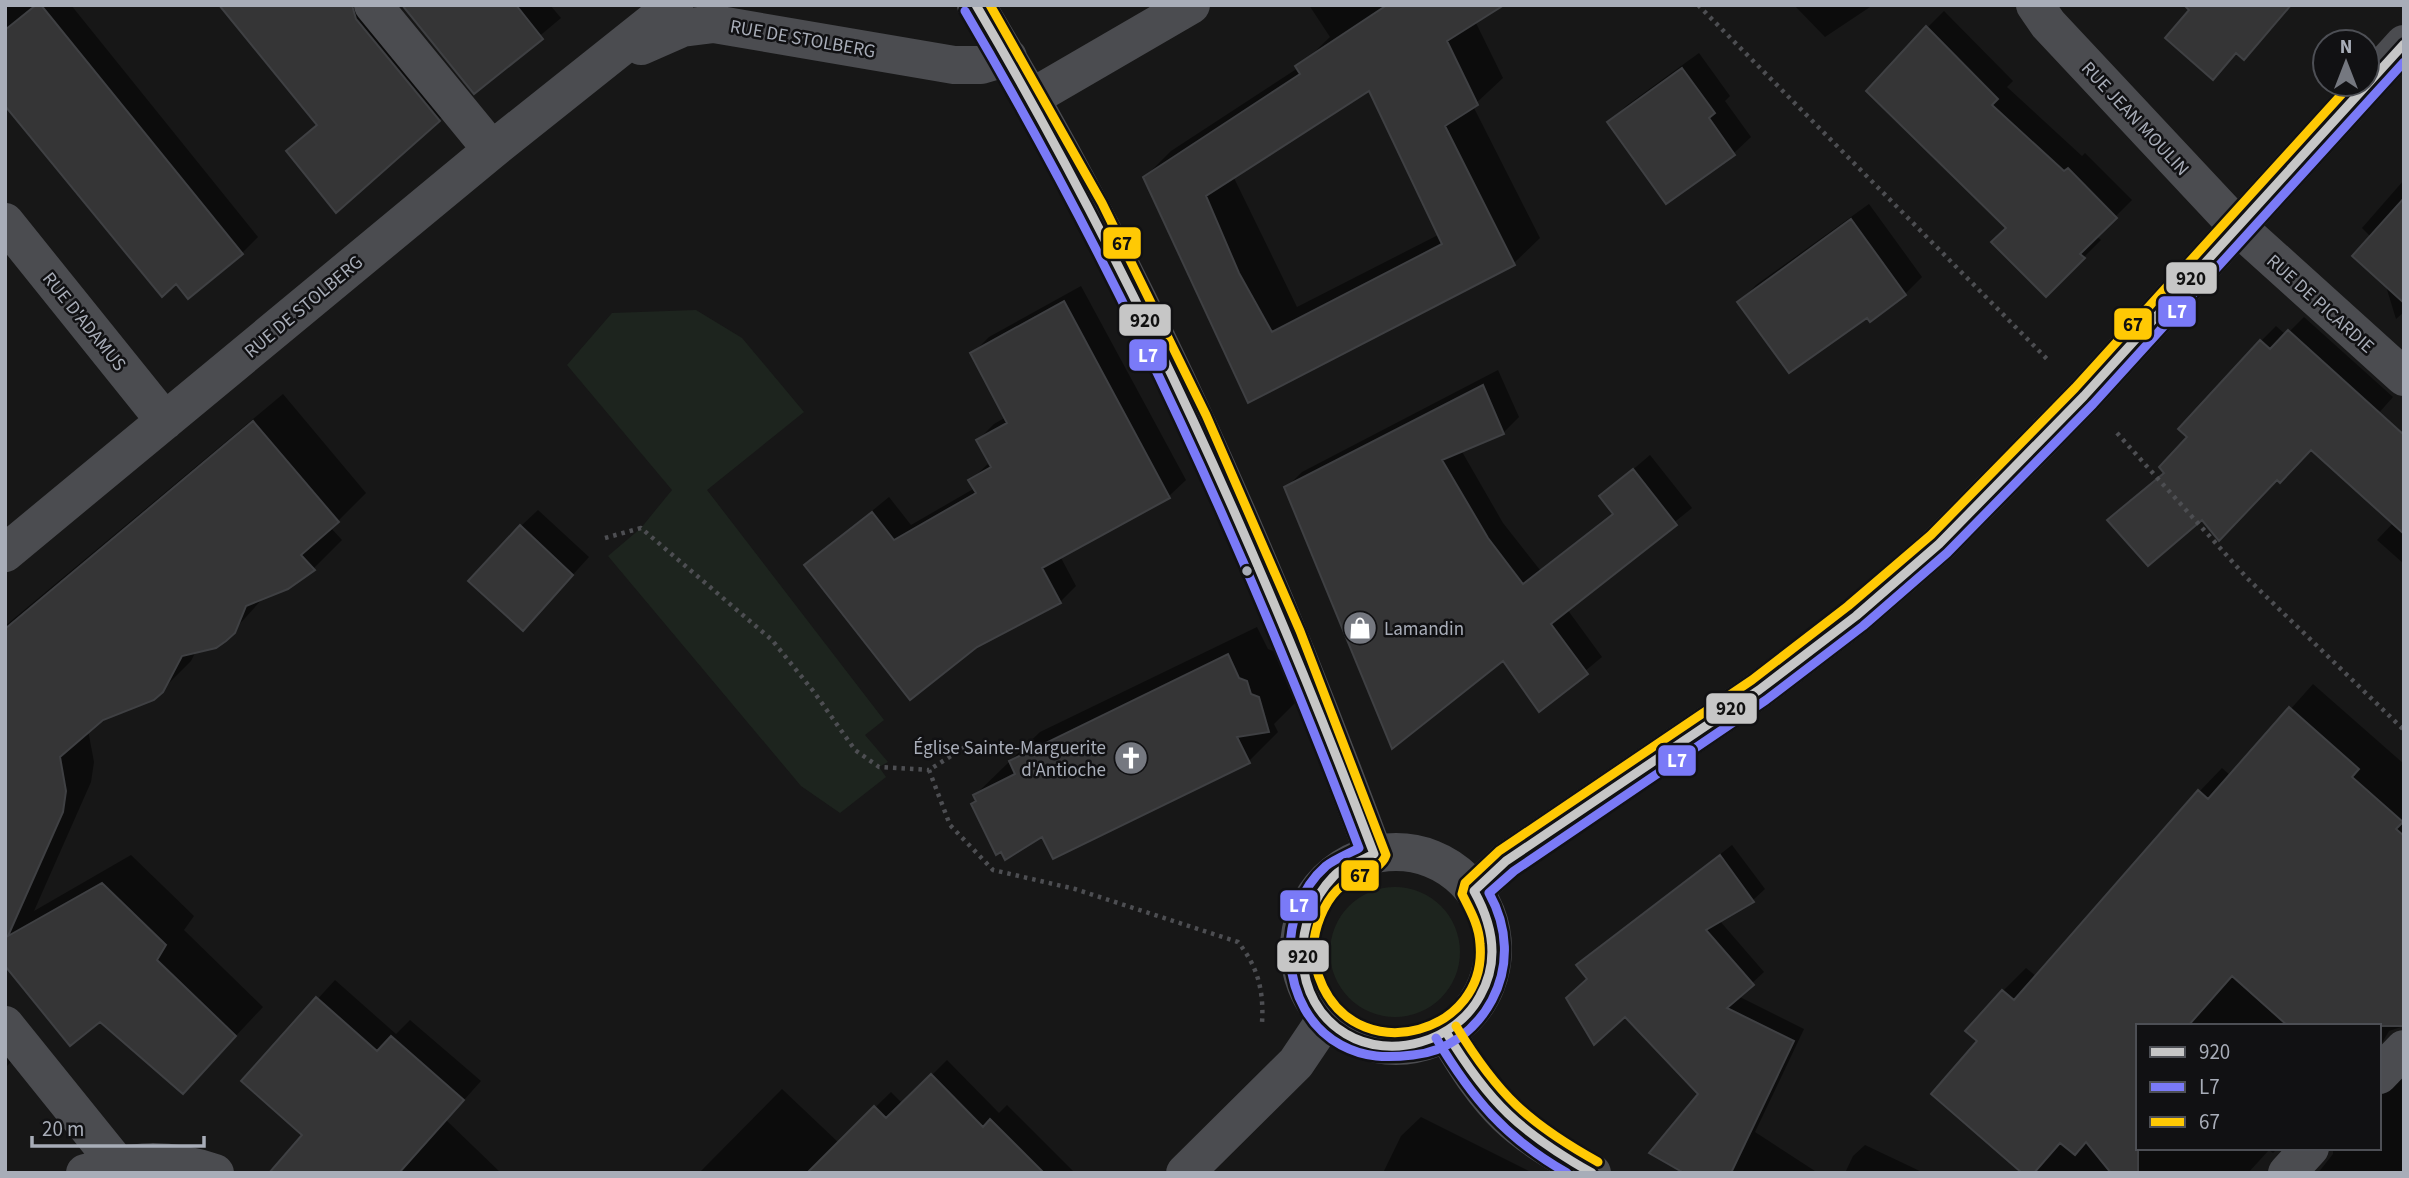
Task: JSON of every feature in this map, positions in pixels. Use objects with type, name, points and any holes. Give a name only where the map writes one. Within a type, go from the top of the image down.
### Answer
[{"type":"street","points":[[373,5],[492,150]]},
{"type":"street","name":"RUE DE STOLBERG","points":[[5,552],[492,150],[674,5]]},
{"type":"street","points":[[976,5],[1096,213],[1180,387],[1261,571],[1374,854]]},
{"type":"street","points":[[1031,98],[1191,5]]},
{"type":"street","name":"RUE JEAN MOULIN","points":[[2035,5],[2048,24],[2239,228]]},
{"type":"street","name":"RUE DE STOLBERG","points":[[604,62],[682,28],[714,24],[954,65],[981,65],[1008,57]]},
{"type":"street","points":[[1474,891],[1506,861],[1759,690],[1856,615],[1939,544],[2084,396],[2404,44]]},
{"type":"street","name":"RUE D'ADAMUS","points":[[5,222],[165,421]]},
{"type":"street","name":"RUE DE PICARDIE","points":[[2239,228],[2404,377]]},
{"type":"street","points":[[1406,852],[1422,855],[1451,868],[1474,891],[1489,920],[1493,936],[1492,968],[1488,983],[1471,1011],[1446,1032],[1416,1044],[1384,1045],[1353,1037],[1327,1017],[1303,978],[1299,961],[1300,930],[1321,887],[1345,866],[1374,854],[1406,852]]},
{"type":"street","points":[[1185,1173],[1296,1063],[1327,1017]]},
{"type":"street","points":[[5,1025],[101,1168],[163,1160],[215,1173]]},
{"type":"street","points":[[1446,1032],[1482,1090],[1518,1129],[1543,1147],[1592,1173]]},
{"type":"street","points":[[2381,1073],[2404,1049]]},
{"type":"street","points":[[2287,1173],[2308,1150]]},
{"type":"path","points":[[1698,5],[2084,396],[2247,578],[2404,730]]},
{"type":"path","points":[[605,538],[641,528],[730,601],[772,640],[814,692],[855,750],[879,767],[929,770],[965,747]]},
{"type":"path","points":[[929,770],[950,825],[993,870],[1075,889],[1238,942],[1251,958],[1264,995],[1262,1035],[1296,1063]]},
{"type":"shaded area","points":[[696,310],[742,338],[804,412],[707,490],[884,720],[865,735],[888,762],[879,767],[886,777],[840,813],[801,786],[608,556],[641,528],[672,490],[567,365],[612,313]]},
{"type":"shaded area","points":[[1395,887],[1420,892],[1441,906],[1455,927],[1460,952],[1455,977],[1441,998],[1420,1012],[1395,1017],[1370,1012],[1349,998],[1335,977],[1330,952],[1335,927],[1349,906],[1370,892]]},
{"type":"building","points":[[36,5],[41,5],[243,254],[188,299],[176,284],[162,297],[5,106],[5,30]]},
{"type":"building","points":[[219,5],[352,5],[356,19],[440,121],[336,213],[286,151],[317,125]]},
{"type":"building","points":[[402,5],[516,5],[543,39],[474,94]]},
{"type":"building","points":[[1387,5],[1504,5],[1447,41],[1478,105],[1445,126],[1515,265],[1248,403],[1143,177],[1300,74],[1295,66]],"holes":[[[1369,91],[1442,244],[1272,332],[1239,273],[1206,196]]]},
{"type":"building","points":[[2184,5],[2291,5],[2244,60],[2236,53],[2213,80],[2165,38],[2189,10]]},
{"type":"building","points":[[1926,26],[1998,99],[1992,105],[2064,171],[2068,168],[2117,218],[2080,254],[2085,258],[2046,297],[1991,242],[2006,228],[1866,91]]},
{"type":"building","points":[[1682,68],[1715,113],[1709,118],[1735,155],[1666,204],[1607,122]]},
{"type":"building","points":[[2404,198],[2404,303],[2352,256]]},
{"type":"building","points":[[1851,219],[1906,295],[1870,322],[1867,318],[1789,373],[1737,302]]},
{"type":"building","points":[[1064,301],[1170,498],[1042,568],[1061,603],[977,647],[910,700],[804,565],[872,512],[894,540],[976,493],[968,480],[991,467],[976,440],[1007,423],[970,353]]},
{"type":"building","points":[[2288,330],[2404,435],[2404,534],[2311,450],[2280,483],[2277,480],[2219,541],[2202,520],[2148,566],[2107,520],[2164,473],[2159,467],[2187,437],[2178,429],[2260,340],[2270,349]]},
{"type":"building","points":[[1483,385],[1504,434],[1442,460],[1488,538],[1523,584],[1613,514],[1599,496],[1633,469],[1677,525],[1551,624],[1588,674],[1539,712],[1503,661],[1392,749],[1284,487]]},
{"type":"building","points":[[253,421],[339,522],[301,555],[315,570],[288,589],[246,606],[235,633],[216,648],[182,656],[163,692],[154,700],[103,720],[60,757],[66,791],[63,812],[8,936],[102,883],[166,945],[157,960],[236,1036],[183,1094],[100,1022],[70,1046],[5,966],[5,629]]},
{"type":"building","points":[[520,525],[573,575],[523,631],[468,581]]},
{"type":"building","name":"Église Sainte-Marguerite d'Antioche","points":[[1228,654],[1239,678],[1247,681],[1251,694],[1259,697],[1269,732],[1237,737],[1250,763],[1053,859],[1042,837],[1005,860],[1001,852],[996,855],[971,804],[976,801],[973,795],[1015,774],[1009,761]]},
{"type":"building","points":[[2289,707],[2359,769],[2352,777],[2403,822],[2396,829],[2404,836],[2404,1026],[2286,1024],[2232,976],[2190,1024],[2136,1024],[2138,1173],[2111,1173],[2086,1142],[2075,1155],[2060,1143],[2034,1173],[2022,1173],[1931,1094],[1977,1041],[1965,1031],[2002,990],[2014,1000],[2198,790],[2208,799]]},
{"type":"building","points":[[1720,855],[1754,902],[1706,930],[1754,985],[1727,1008],[1794,1041],[1731,1173],[1684,1173],[1649,1153],[1698,1094],[1625,1017],[1594,1045],[1566,998],[1587,979],[1576,965]]},
{"type":"building","points":[[316,997],[377,1051],[391,1036],[464,1100],[399,1173],[269,1173],[302,1135],[241,1081]]},
{"type":"building","points":[[931,1074],[983,1127],[990,1119],[1044,1173],[807,1173],[874,1106],[886,1118]]},
{"type":"transit line","name":"920","points":[[976,5],[1091,212],[1193,421],[1287,634],[1374,854],[1337,873],[1319,895],[1309,915],[1304,937],[1306,981],[1314,1002],[1328,1020],[1346,1034],[1383,1046],[1421,1042],[1455,1025],[1469,1012],[1480,996],[1490,970],[1492,956],[1490,930],[1474,891]]},
{"type":"transit line","name":"67","points":[[990,5],[1102,203],[1206,415],[1300,631],[1386,855],[1379,865],[1343,885],[1328,902],[1315,932],[1316,965],[1323,987],[1341,1012],[1365,1027],[1392,1032],[1419,1029],[1444,1018],[1464,1000],[1477,975],[1480,944],[1474,918],[1462,894],[1465,883],[1499,851],[1752,680],[1848,606],[1931,535],[2075,388],[2338,98]]},
{"type":"transit line","name":"L7","points":[[965,11],[1078,215],[1180,421],[1273,632],[1359,848],[1326,866],[1309,885],[1298,908],[1291,933],[1290,960],[1295,985],[1305,1009],[1320,1029],[1350,1049],[1385,1057],[1426,1053],[1449,1044],[1478,1021],[1492,1000],[1502,974],[1504,946],[1500,919],[1489,893],[1514,871],[1766,700],[1863,626],[1947,553],[2093,404],[2404,62]]},
{"type":"transit line","name":"920","points":[[1474,891],[1506,861],[1759,690],[1856,616],[1939,544],[2084,396],[2404,44]]},
{"type":"transit line","name":"67","points":[[1456,1026],[1486,1071],[1516,1105],[1552,1134],[1598,1162]]},
{"type":"transit line","name":"920","points":[[1446,1032],[1477,1078],[1508,1114],[1545,1144],[1592,1173]]},
{"type":"transit line","name":"L7","points":[[1436,1038],[1463,1079],[1492,1115],[1525,1146],[1567,1173]]},
{"type":"place","name":"Lamandin","points":[[1360,628]]},
{"type":"place","name":"Église Sainte-Marguerite d'Antioche","points":[[1131,758]]}]
